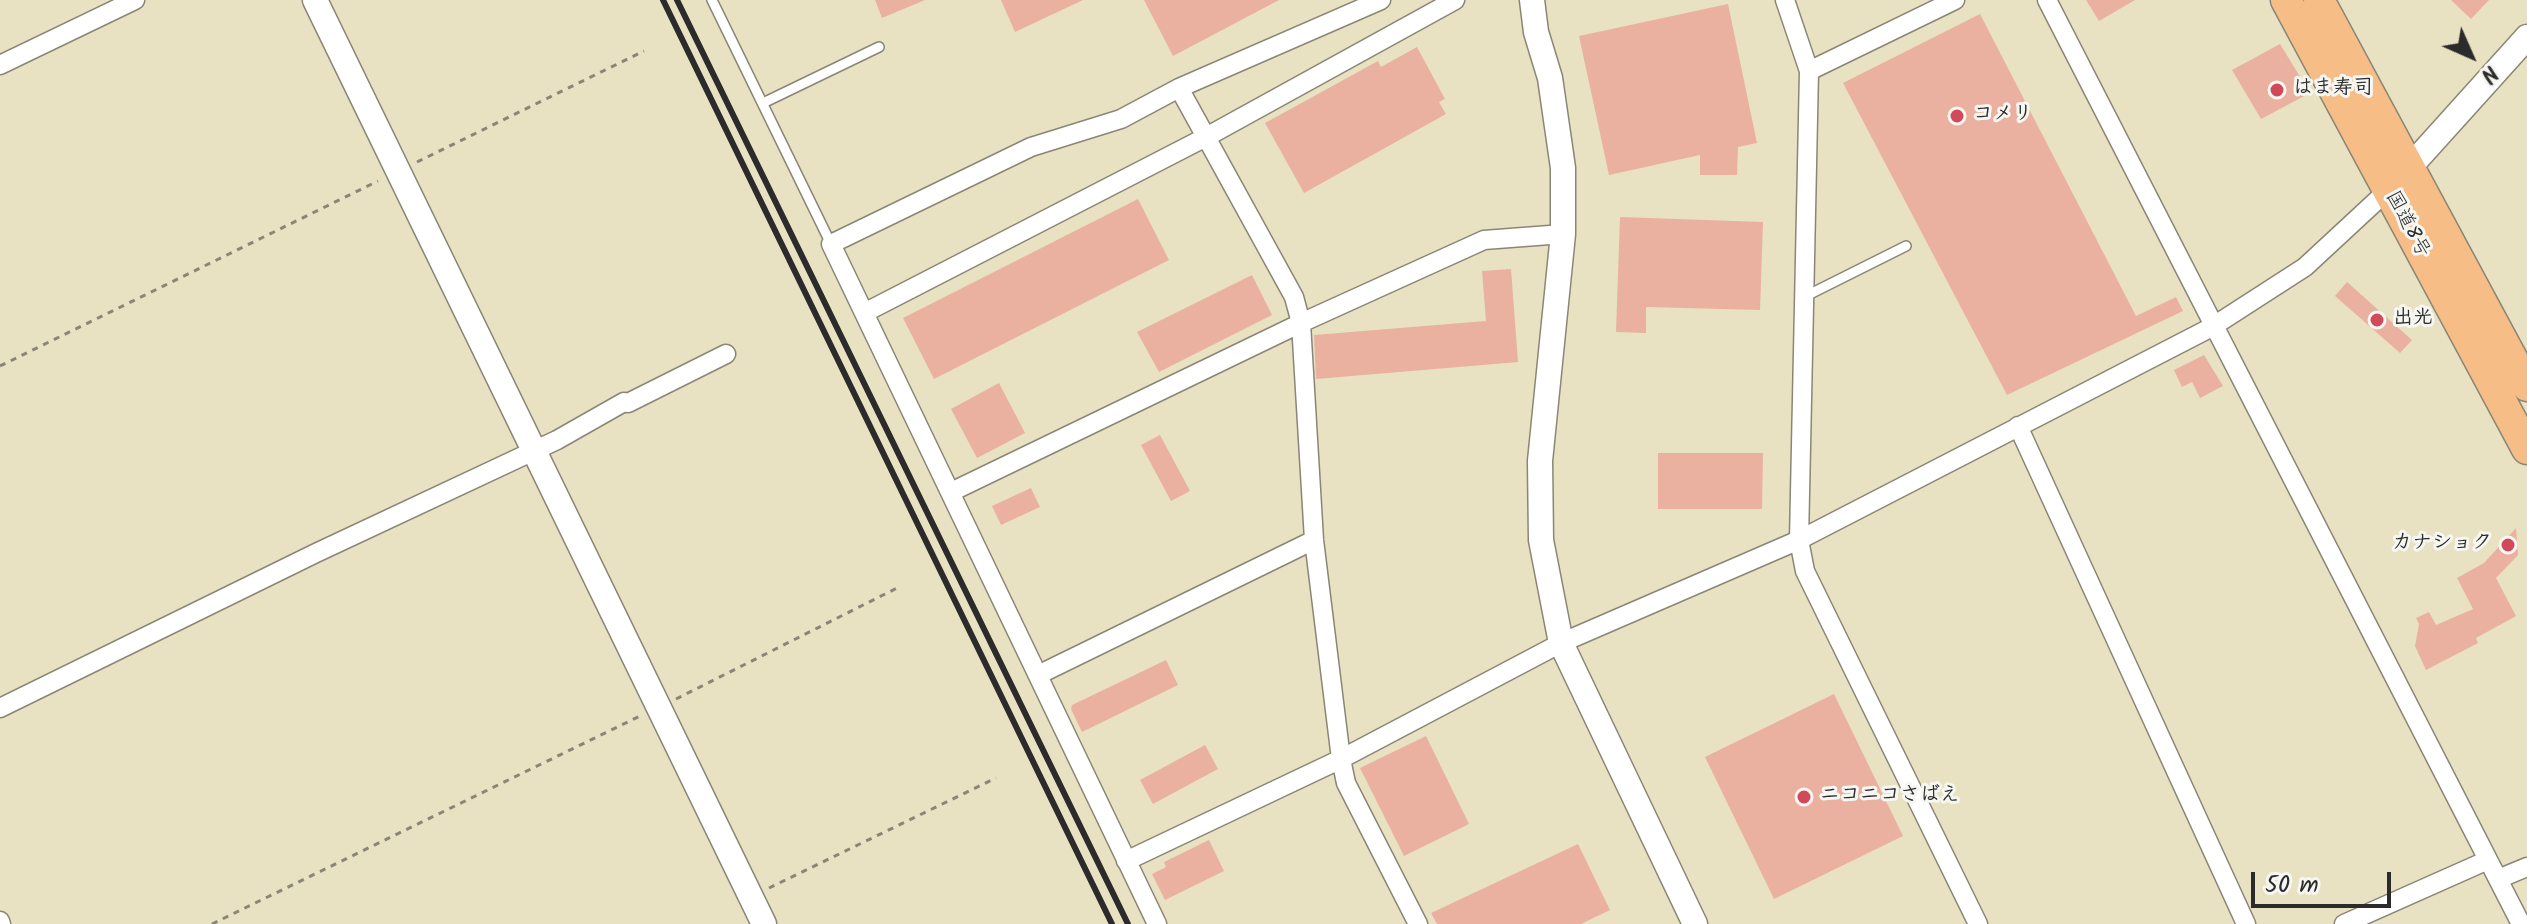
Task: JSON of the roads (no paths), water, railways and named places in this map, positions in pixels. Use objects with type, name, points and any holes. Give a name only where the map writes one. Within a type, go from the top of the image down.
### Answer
[{"type":"highway","name":"国道8号","points":[[2286,0],[2527,449]]},
{"type":"highway","name":"国道8号","points":[[2319,0],[2527,386]]},
{"type":"street","points":[[0,65],[135,0]]},
{"type":"street","points":[[315,0],[764,924]]},
{"type":"street","points":[[1157,924],[831,244],[1031,147],[1121,119],[1179,88],[1381,0]]},
{"type":"street","points":[[1532,0],[1536,32],[1550,78],[1563,168],[1563,234],[1540,461],[1541,540],[1561,643],[1695,924]]},
{"type":"street","points":[[1785,0],[1809,71],[1799,540],[1805,571],[1978,924]]},
{"type":"street","points":[[1809,71],[1955,0]]},
{"type":"street","points":[[2047,0],[2212,327],[2521,924]]},
{"type":"street","points":[[864,313],[1208,136],[1451,1]]},
{"type":"street","points":[[1126,861],[1341,759],[1561,643],[1799,540],[2212,327],[2305,267],[2387,191],[2527,37]]},
{"type":"street","points":[[1179,88],[1294,297],[1301,323],[1314,540],[1341,759],[1346,783],[1418,924]]},
{"type":"street","points":[[951,492],[1301,323],[1484,240],[1563,234]]},
{"type":"street","points":[[0,708],[726,354]]},
{"type":"street","points":[[2018,426],[2246,924]]},
{"type":"street","points":[[1038,675],[1314,540]]},
{"type":"street","points":[[2344,924],[2488,860]]},
{"type":"street","points":[[2498,879],[2527,867]]},
{"type":"lane","points":[[712,0],[831,244]]},
{"type":"lane","points":[[763,103],[879,47]]},
{"type":"lane","points":[[1804,297],[1906,246]]},
{"type":"railway","points":[[663,0],[1112,924]]},
{"type":"railway","points":[[677,0],[1128,924]]},
{"type":"place","name":"はま寿司","points":[[2277,90]]},
{"type":"place","name":"コメリ","points":[[1957,116]]},
{"type":"place","name":"出光","points":[[2377,320]]},
{"type":"place","name":"カナショク","points":[[2508,545]]},
{"type":"place","name":"ニコニコさばえ","points":[[1804,797]]}]
